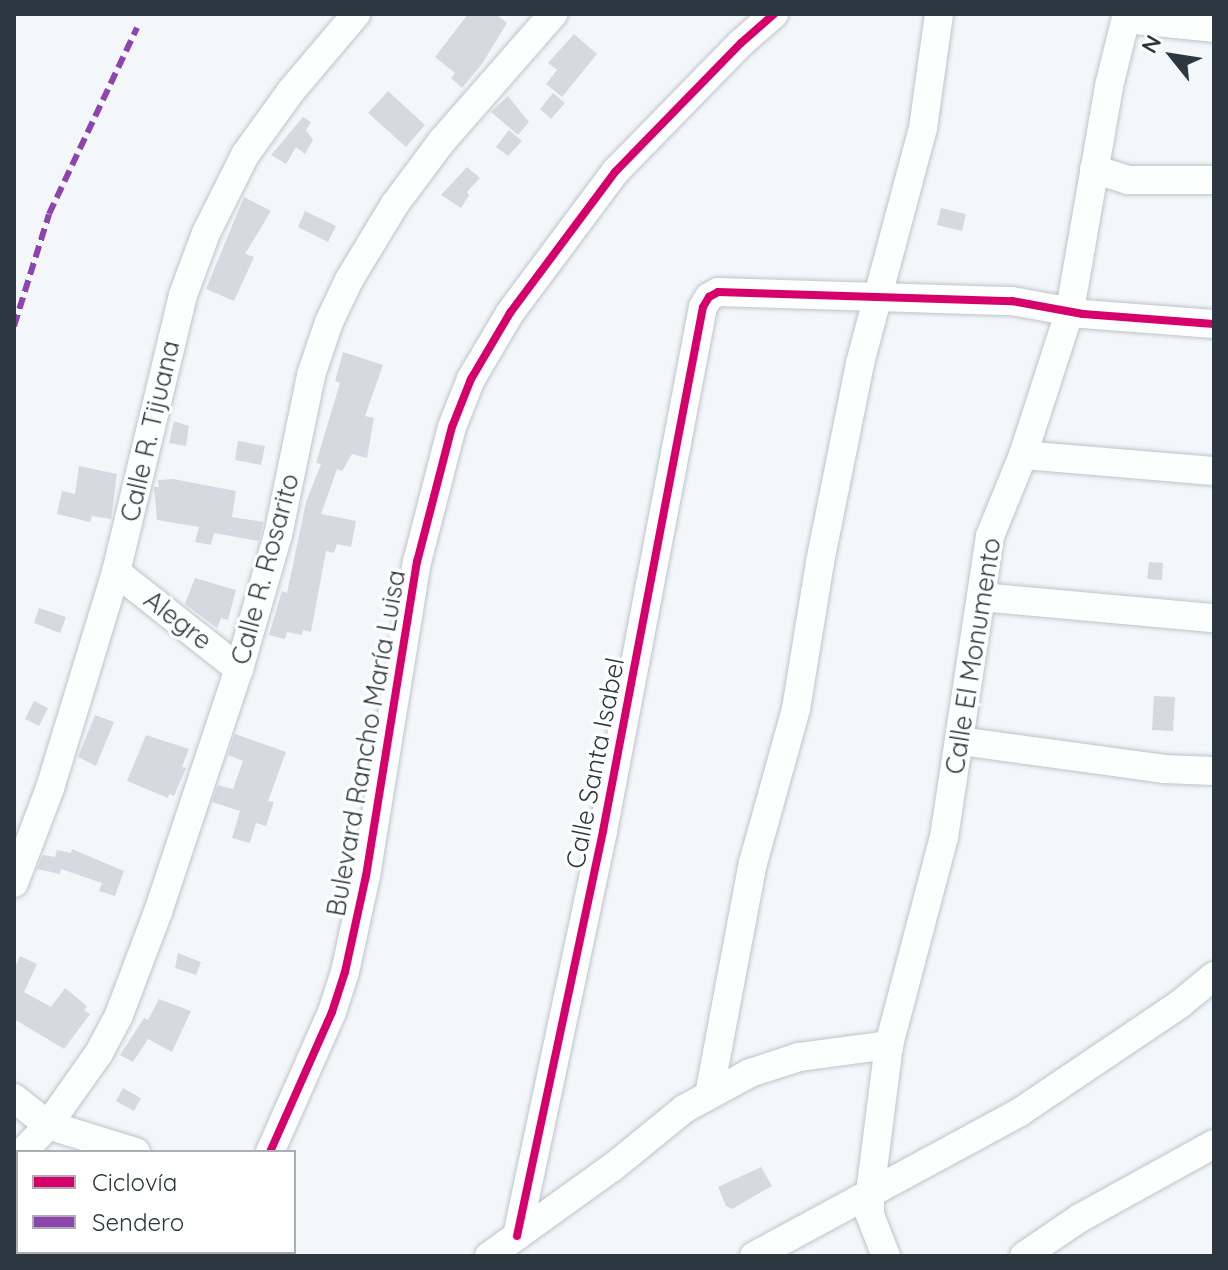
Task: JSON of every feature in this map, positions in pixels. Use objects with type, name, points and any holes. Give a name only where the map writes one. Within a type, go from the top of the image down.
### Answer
[{"type":"street","name":"Calle R. Tijuana","points":[[14,883],[50,788],[116,572],[183,295],[206,233],[245,155],[291,91],[356,14]]},
{"type":"street","name":"Calle R. Rosarito","points":[[25,1150],[48,1125],[99,1053],[119,1015],[158,912],[239,669],[278,535],[311,375],[329,322],[349,280],[395,204],[442,141],[553,14]]},
{"type":"street","points":[[252,1150],[320,1003],[341,934],[369,774],[365,765],[384,684],[399,579],[432,450],[462,366],[485,324],[603,165],[660,102],[752,14]]},
{"type":"street","name":"Bulevard Rancho María Luisa","points":[[271,1150],[332,1012],[345,972],[366,876],[417,562],[452,427],[471,379],[504,322],[615,172],[731,53],[774,14]]},
{"type":"street","points":[[709,1095],[753,863],[796,709],[820,562],[860,363],[880,300],[923,128],[939,14]]},
{"type":"street","points":[[1126,17],[1214,28]]},
{"type":"street","name":"Calle El Monumento","points":[[886,1256],[870,1215],[870,1193],[889,1045],[944,837],[990,536],[1023,455],[1070,310],[1094,169],[1126,17]]},
{"type":"street","points":[[1094,169],[1128,180],[1214,180]]},
{"type":"street","name":"Calle Santa Isabel","points":[[517,1236],[603,831],[703,307],[709,297],[718,292],[880,300]]},
{"type":"street","points":[[880,300],[1012,301],[1214,324]]},
{"type":"street","points":[[1023,455],[1214,471]]},
{"type":"street","name":"Alegre","points":[[116,572],[239,669]]},
{"type":"street","points":[[981,597],[1214,618]]},
{"type":"street","points":[[960,741],[1164,769],[1214,771]]},
{"type":"street","points":[[754,1256],[1020,1112],[1180,1004],[1214,976]]},
{"type":"street","points":[[489,1256],[613,1167],[684,1109],[750,1073],[799,1057],[889,1045]]},
{"type":"street","points":[[14,1098],[48,1125],[129,1150]]},
{"type":"street","points":[[1024,1256],[1080,1218],[1214,1144]]},
{"type":"building","points":[[468,14],[496,14],[507,23],[482,64],[462,88],[451,78],[455,73],[435,57]]},
{"type":"building","points":[[574,34],[597,54],[562,97],[546,84],[557,70],[548,63]]},
{"type":"building","points":[[388,91],[425,125],[406,147],[368,113]]},
{"type":"building","points":[[553,93],[565,103],[551,119],[540,109]]},
{"type":"building","points":[[508,96],[529,122],[518,135],[491,112]]},
{"type":"building","points":[[303,117],[311,122],[306,130],[313,140],[305,154],[296,147],[286,164],[271,155]]},
{"type":"building","points":[[509,130],[522,141],[508,156],[496,147]]},
{"type":"building","points":[[467,167],[480,178],[467,192],[469,195],[461,208],[441,195]]},
{"type":"building","points":[[244,197],[271,211],[245,254],[254,257],[234,301],[206,289]]},
{"type":"building","points":[[941,208],[966,214],[962,231],[937,225]]},
{"type":"building","points":[[305,211],[336,226],[328,242],[298,227]]},
{"type":"building","points":[[343,352],[383,365],[365,416],[374,418],[367,458],[352,454],[342,471],[337,469],[321,514],[356,521],[351,547],[337,544],[334,553],[326,551],[311,632],[303,630],[302,635],[287,632],[285,639],[269,635],[282,591],[287,593],[306,502],[321,464],[316,463],[340,383],[335,381]]},
{"type":"building","points":[[174,421],[189,426],[186,446],[169,443]]},
{"type":"building","points":[[238,441],[265,446],[261,465],[235,460]]},
{"type":"building","points":[[79,466],[117,474],[111,519],[92,516],[90,522],[57,514],[62,491],[75,494]]},
{"type":"building","points":[[173,479],[236,491],[232,517],[263,522],[259,541],[214,533],[211,545],[195,542],[199,527],[157,520],[154,487],[159,487],[158,480]]},
{"type":"building","points":[[1149,562],[1163,563],[1162,580],[1147,579]]},
{"type":"building","points":[[195,578],[236,590],[228,620],[221,618],[217,628],[185,604]]},
{"type":"building","points":[[39,608],[66,617],[60,633],[34,623]]},
{"type":"building","points":[[1154,696],[1175,697],[1173,731],[1152,730]]},
{"type":"building","points":[[34,701],[48,708],[39,726],[25,719]]},
{"type":"building","points":[[95,715],[114,722],[96,766],[78,757]]},
{"type":"building","points":[[235,734],[286,752],[268,801],[274,802],[266,826],[256,823],[250,843],[232,838],[240,811],[212,802],[218,785],[233,789],[243,761],[228,755]]},
{"type":"building","points":[[146,735],[189,749],[182,767],[186,768],[174,796],[169,794],[168,798],[127,781]]},
{"type":"building","points":[[72,849],[124,871],[115,896],[99,891],[102,883],[61,869],[60,874],[37,869],[43,855],[55,857],[57,850],[71,853]]},
{"type":"building","points":[[178,953],[201,962],[196,975],[175,968]]},
{"type":"building","points":[[20,956],[37,964],[24,992],[51,1007],[65,988],[87,1006],[84,1010],[90,1014],[64,1049],[14,1019],[14,970]]},
{"type":"building","points":[[159,999],[191,1011],[172,1052],[148,1039],[133,1062],[120,1055],[144,1018],[148,1020]]},
{"type":"building","points":[[123,1088],[141,1098],[134,1111],[116,1101]]},
{"type":"building","points":[[761,1167],[772,1186],[732,1209],[726,1206],[718,1187]]},
{"type":"marked path","points":[[14,326],[49,214],[137,28]]},
{"type":"cycle path","points":[[271,1150],[332,1012],[345,972],[366,876],[417,562],[452,427],[471,379],[510,313],[615,172],[741,43],[774,14]]},
{"type":"cycle path","points":[[517,1236],[603,831],[703,307],[709,297],[718,292],[1012,301],[1083,314],[1214,324]]}]
